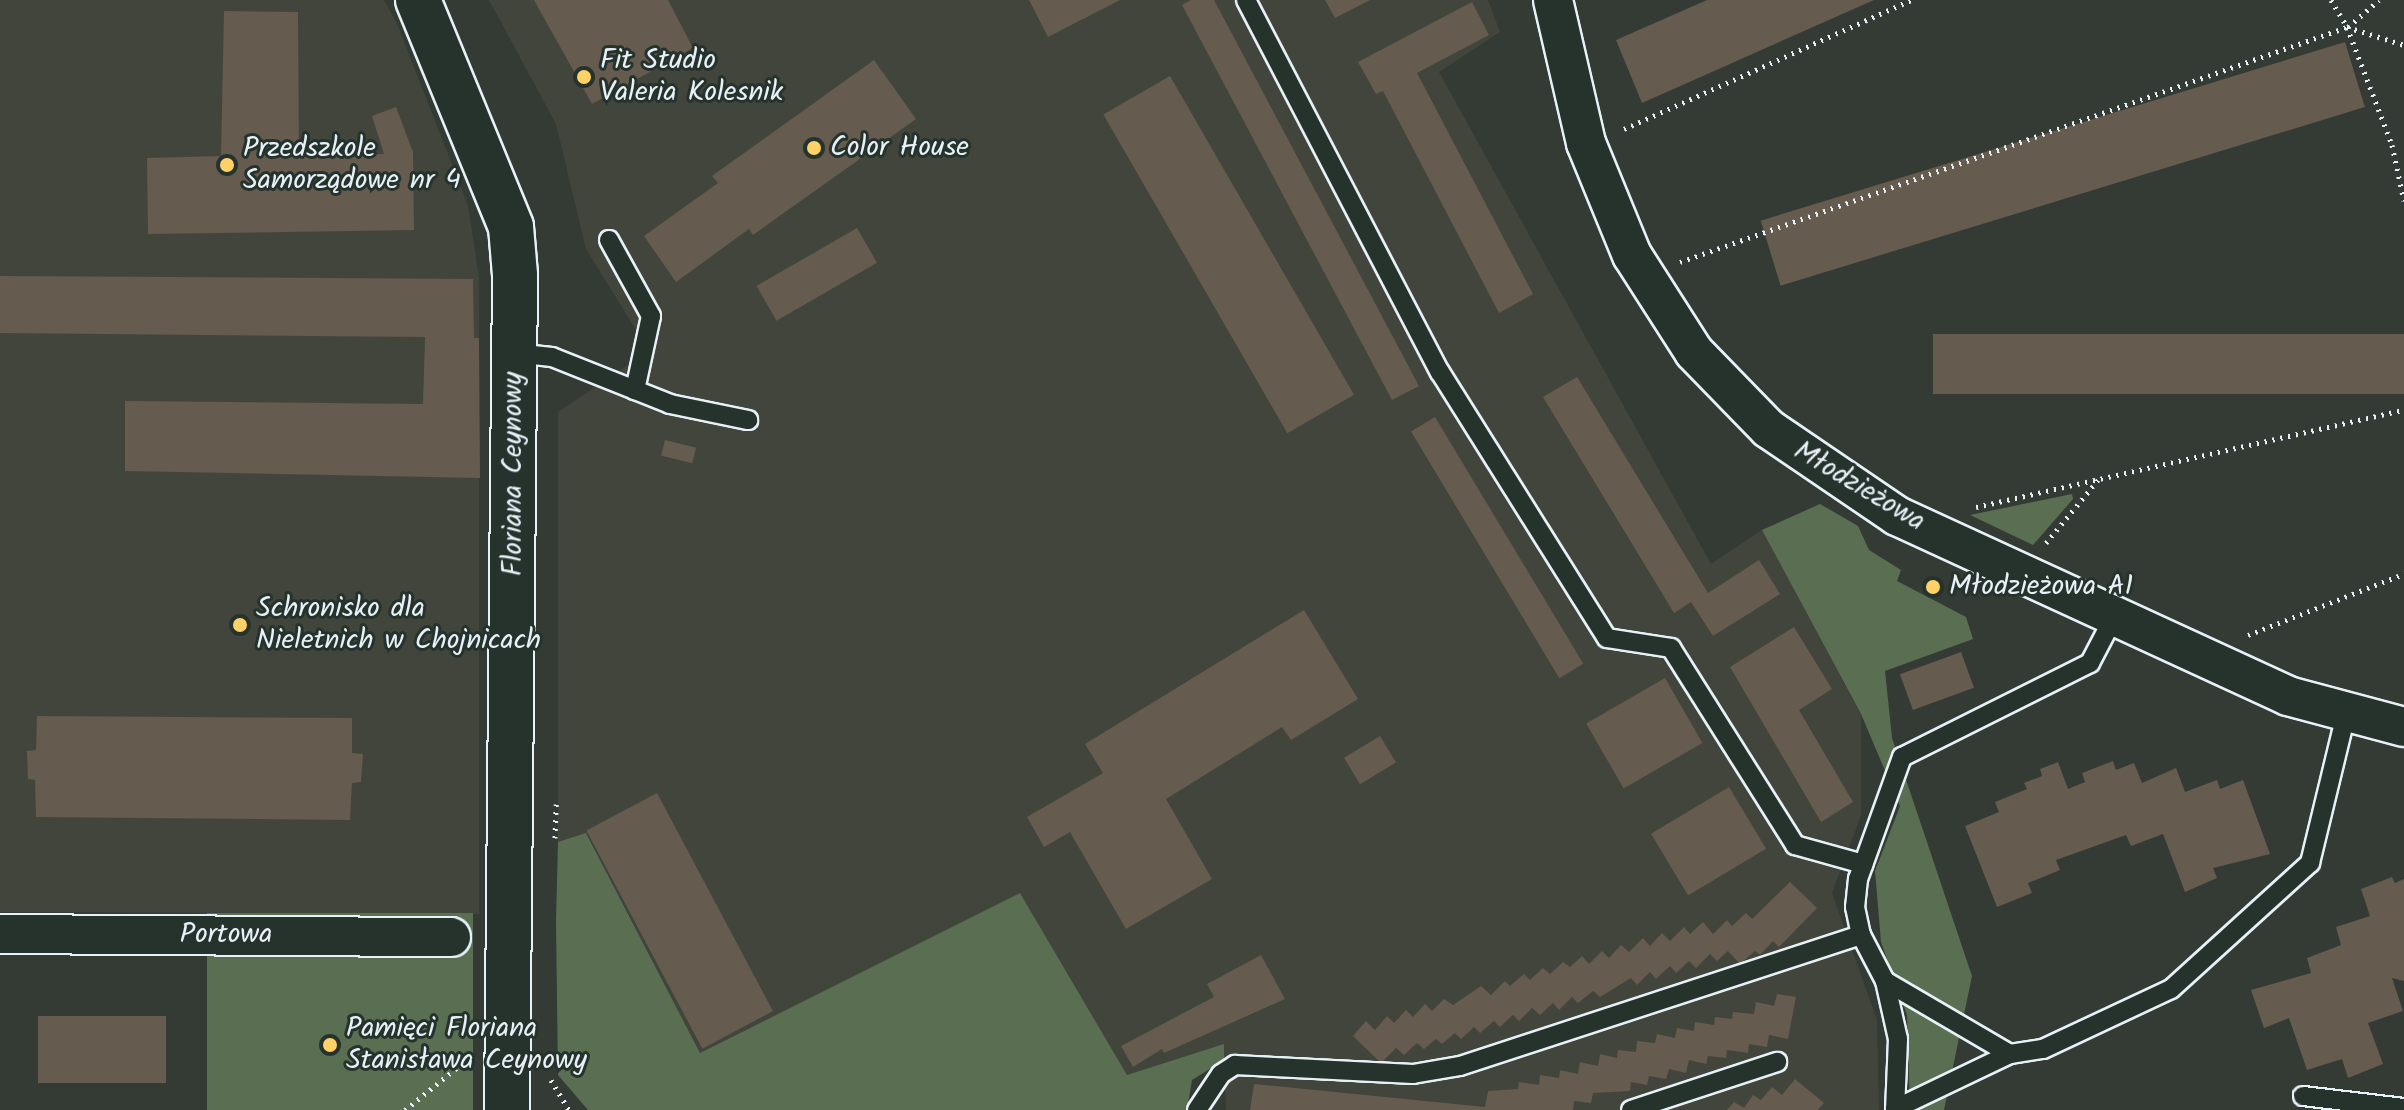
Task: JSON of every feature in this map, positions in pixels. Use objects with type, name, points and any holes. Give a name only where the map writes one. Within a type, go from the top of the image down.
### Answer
[{"type":"street","name":"Floriana Ceynowy","points":[[418,0],[511,227],[514,353],[507,1110]]},
{"type":"street","name":"Młodzieżowa","points":[[1553,0],[1586,143],[1616,222],[1659,304],[1714,376],[1769,429],[1846,486],[1897,516],[2288,696],[2346,714],[2404,727]]},
{"type":"street","name":"Portowa","points":[[0,934],[451,937]]},
{"type":"lane","points":[[1246,0],[1440,372],[1607,638],[1671,648],[1795,845],[1863,864]]},
{"type":"lane","points":[[609,240],[651,316],[635,390]]},
{"type":"lane","points":[[514,353],[568,361],[688,409],[748,420]]},
{"type":"lane","points":[[2114,617],[2090,663],[1902,757],[1855,893],[1861,935],[1885,981],[1898,1039],[1895,1110],[2010,1054],[2043,1049],[2171,989],[2310,863],[2346,714]]},
{"type":"lane","points":[[1197,1110],[1221,1074],[1235,1065],[1413,1074],[1460,1066],[1861,935]]},
{"type":"lane","points":[[1885,981],[2010,1054]]},
{"type":"lane","points":[[1631,1110],[1777,1062]]},
{"type":"lane","points":[[2303,1096],[2404,1108]]},
{"type":"path","points":[[1612,134],[1911,0]]},
{"type":"path","points":[[2331,0],[2347,27],[2392,145],[2404,201]]},
{"type":"path","points":[[1665,267],[2347,27],[2379,0]]},
{"type":"path","points":[[2347,27],[2404,45]]},
{"type":"path","points":[[1986,505],[2404,410]]},
{"type":"path","points":[[2037,554],[2099,479]]},
{"type":"path","points":[[2238,639],[2404,574]]},
{"type":"path","points":[[405,1110],[471,1056]]},
{"type":"shaded area","name":"Schronisko dla Nieletnich w Chojnicach","points":[[0,0],[384,0],[397,24],[468,205],[479,277],[479,914],[0,912]]},
{"type":"shaded area","points":[[489,0],[1488,0],[1500,32],[1439,72],[1711,564],[1762,530],[1861,715],[1861,816],[1832,893],[1877,1020],[1879,1110],[1226,1110],[1223,1045],[1127,1075],[1020,893],[700,1053],[587,834],[558,842],[558,412],[649,351],[586,249],[556,124]]},
{"type":"green space","points":[[2072,494],[2073,499],[2033,545],[1970,515]]},
{"type":"green space","points":[[1820,504],[1858,526],[1869,550],[1901,570],[1897,581],[1966,617],[1973,639],[1885,671],[1892,738],[1972,976],[1944,1110],[1910,1110],[1907,1015],[1881,942],[1875,871],[1900,806],[1861,714],[1762,530]]},
{"type":"green space","points":[[586,833],[700,1053],[1020,893],[1127,1075],[1224,1044],[1224,1060],[1192,1080],[1187,1110],[588,1110],[558,1075],[556,921],[558,842]]},
{"type":"green space","points":[[207,913],[473,913],[473,1110],[207,1110]]},
{"type":"building","points":[[534,0],[668,0],[693,48],[592,104]]},
{"type":"building","points":[[1029,0],[1120,0],[1048,37]]},
{"type":"building","points":[[1191,0],[1214,0],[1419,386],[1392,400],[1182,5]]},
{"type":"building","points":[[1325,0],[1370,0],[1335,18]]},
{"type":"building","points":[[1707,0],[1874,0],[1642,103],[1616,40]]},
{"type":"building","points":[[1472,2],[1489,35],[1417,73],[1533,294],[1499,313],[1383,91],[1376,94],[1358,62]]},
{"type":"building","points":[[224,11],[298,12],[299,155],[384,154],[372,116],[396,107],[413,152],[414,230],[148,234],[147,158],[221,156]]},
{"type":"building","points":[[2345,42],[2365,107],[1781,286],[1761,221]]},
{"type":"building","name":"Color House","points":[[874,60],[916,119],[753,235],[749,229],[676,282],[644,236],[718,183],[712,176]]},
{"type":"building","points":[[1170,76],[1354,395],[1287,433],[1103,114]]},
{"type":"building","points":[[857,228],[877,263],[777,321],[757,286]]},
{"type":"building","points":[[0,276],[473,279],[474,338],[479,338],[480,478],[125,471],[125,401],[423,404],[425,337],[0,333]]},
{"type":"building","points":[[1933,334],[2404,334],[2404,394],[1933,394]]},
{"type":"building","points":[[1577,377],[1708,593],[1759,560],[1780,594],[1713,636],[1691,602],[1674,613],[1543,397]]},
{"type":"building","points":[[1435,417],[1583,664],[1559,678],[1411,431]]},
{"type":"building","points":[[665,440],[696,448],[692,463],[661,456]]},
{"type":"building","points":[[1304,610],[1358,699],[1291,740],[1282,727],[1166,799],[1212,879],[1126,929],[1070,832],[1044,847],[1027,817],[1103,773],[1085,744]]},
{"type":"building","points":[[1794,627],[1832,689],[1799,710],[1853,802],[1821,822],[1730,667]]},
{"type":"building","points":[[1961,652],[1974,688],[1913,710],[1900,674]]},
{"type":"building","points":[[1665,678],[1702,743],[1624,788],[1586,724]]},
{"type":"building","points":[[37,716],[352,718],[352,753],[363,754],[361,782],[352,783],[350,820],[36,817],[35,780],[28,779],[27,751],[36,750]]},
{"type":"building","points":[[1380,736],[1396,763],[1360,784],[1344,758]]},
{"type":"building","points":[[2113,761],[2116,770],[2134,763],[2142,783],[2176,768],[2185,792],[2217,780],[2220,789],[2243,780],[2270,854],[2213,868],[2217,878],[2185,892],[2163,834],[2131,846],[2126,835],[2056,860],[2060,870],[2028,883],[2032,893],[1997,907],[1965,826],[1999,812],[1995,802],[2027,789],[2024,783],[2042,776],[2040,769],[2058,762],[2068,789],[2085,782],[2082,773]]},
{"type":"building","points":[[1729,787],[1766,849],[1688,896],[1651,834]]},
{"type":"building","points":[[657,793],[773,1011],[702,1049],[586,831]]},
{"type":"building","points":[[2392,877],[2395,883],[2404,879],[2404,981],[2392,978],[2403,1011],[2368,1023],[2383,1064],[2348,1078],[2342,1059],[2307,1070],[2289,1018],[2264,1028],[2251,990],[2311,973],[2307,958],[2341,945],[2336,927],[2370,916],[2361,889]]},
{"type":"building","points":[[1790,882],[1817,908],[1779,947],[1773,941],[1760,955],[1755,951],[1740,964],[1728,951],[1717,961],[1710,954],[1696,968],[1689,961],[1676,973],[1670,966],[1656,979],[1650,972],[1637,985],[1631,978],[1600,997],[1593,991],[1578,1003],[1572,997],[1559,1010],[1553,1003],[1540,1015],[1532,1008],[1519,1021],[1513,1015],[1500,1027],[1494,1021],[1480,1033],[1474,1027],[1461,1039],[1455,1033],[1442,1044],[1436,1039],[1424,1049],[1417,1043],[1404,1055],[1396,1048],[1381,1063],[1353,1036],[1366,1021],[1375,1030],[1387,1016],[1394,1023],[1406,1010],[1413,1017],[1425,1004],[1432,1011],[1444,999],[1453,1005],[1481,986],[1491,995],[1505,981],[1510,986],[1524,974],[1530,980],[1543,968],[1550,974],[1563,962],[1570,967],[1582,956],[1589,964],[1602,951],[1609,958],[1621,945],[1629,952],[1643,938],[1650,946],[1662,933],[1670,941],[1684,927],[1690,934],[1703,922],[1713,934],[1727,920],[1732,926],[1746,913],[1752,919]]},
{"type":"building","points":[[1261,955],[1285,999],[1164,1053],[1162,1049],[1133,1067],[1121,1046],[1214,997],[1207,984]]},
{"type":"building","points":[[1777,994],[1796,997],[1788,1039],[1769,1035],[1767,1047],[1749,1044],[1748,1053],[1727,1050],[1726,1058],[1708,1056],[1706,1064],[1689,1060],[1686,1073],[1669,1069],[1666,1079],[1649,1076],[1647,1085],[1631,1082],[1630,1091],[1593,1093],[1591,1103],[1574,1101],[1573,1110],[1250,1110],[1254,1084],[1485,1107],[1488,1091],[1518,1089],[1519,1082],[1539,1085],[1540,1075],[1559,1078],[1560,1070],[1578,1074],[1580,1062],[1598,1066],[1600,1054],[1617,1058],[1618,1050],[1636,1052],[1637,1041],[1655,1043],[1657,1034],[1675,1038],[1677,1028],[1694,1031],[1695,1022],[1714,1025],[1715,1017],[1732,1019],[1733,1012],[1754,1014],[1756,1002],[1774,1006]]},
{"type":"building","points":[[38,1016],[166,1016],[166,1083],[38,1083]]},
{"type":"building","points":[[1795,1079],[1824,1103],[1818,1110],[1727,1110],[1734,1102],[1744,1108],[1753,1095],[1761,1100],[1772,1087],[1782,1095]]},
{"type":"place","name":"Fit Studio Valeria Kolesnik","points":[[584,77]]},
{"type":"place","name":"Color House","points":[[814,148]]},
{"type":"place","name":"Przedszkole Samorządowe nr 4","points":[[227,165]]},
{"type":"place","name":"Młodzieżowa A1","points":[[1933,587]]},
{"type":"place","name":"Schronisko dla Nieletnich w Chojnicach","points":[[240,625]]},
{"type":"place","name":"Pamięci Floriana Stanisława Ceynowy","points":[[330,1045]]}]
